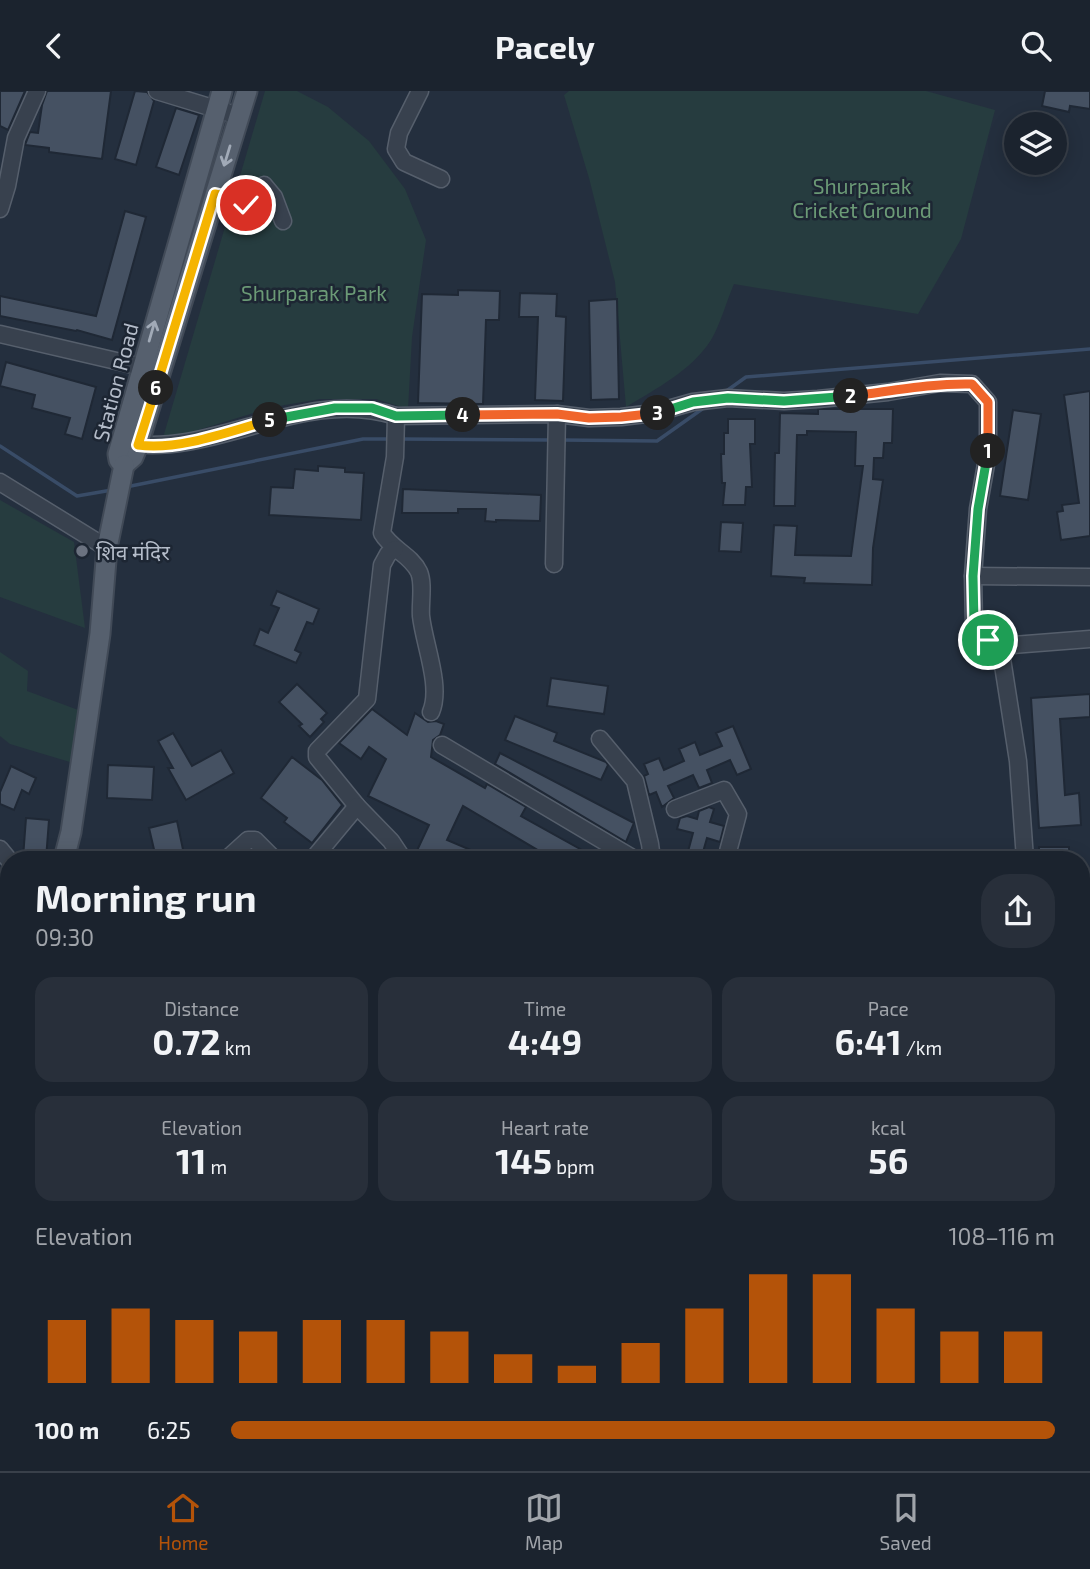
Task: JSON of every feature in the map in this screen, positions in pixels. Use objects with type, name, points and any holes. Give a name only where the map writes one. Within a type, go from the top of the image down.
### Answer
[{"type":"main road","name":"Station Road","points":[[151,368],[209,214],[224,196],[239,116],[247,91]]},
{"type":"main road","name":"Station Road","points":[[107,548],[124,468],[133,457],[130,443],[151,368],[189,207],[219,100]]},
{"type":"main road","points":[[189,207],[209,214]]},
{"type":"main road","points":[[66,851],[98,647],[107,548]]},
{"type":"street","points":[[0,209],[16,138],[37,91]]},
{"type":"street","points":[[157,91],[219,100],[239,116]]},
{"type":"street","points":[[420,91],[399,133],[396,149],[404,162],[442,179]]},
{"type":"street","points":[[224,196],[246,205],[264,185],[274,197],[284,221]]},
{"type":"street","points":[[0,334],[151,368]]},
{"type":"street","points":[[130,443],[151,447],[178,443],[276,418],[335,408],[372,408],[396,419],[557,414],[589,418],[621,417],[654,414],[723,399],[818,399],[888,392],[940,383],[972,384],[988,402],[988,453],[978,509],[973,576],[974,624],[988,640],[1000,646],[1090,639]]},
{"type":"street","points":[[554,564],[557,414]]},
{"type":"street","points":[[396,419],[395,457],[382,533],[387,543],[411,561],[420,574],[421,617],[434,691],[431,712]]},
{"type":"street","points":[[0,481],[107,548]]},
{"type":"street","points":[[395,549],[388,554],[382,565],[368,699],[317,751],[317,757],[398,851]]},
{"type":"street","points":[[973,576],[1090,577]]},
{"type":"street","points":[[1000,646],[1018,761],[1024,851]]},
{"type":"street","points":[[600,739],[635,781],[651,851]]},
{"type":"street","points":[[442,745],[621,851]]},
{"type":"street","points":[[675,809],[724,790],[738,814],[728,851]]},
{"type":"street","points":[[320,851],[358,806]]},
{"type":"street","points":[[236,851],[248,840],[255,840],[266,851]]},
{"type":"green space","name":"Shurparak Park","points":[[265,91],[297,91],[328,107],[369,141],[405,189],[426,240],[412,337],[408,409],[376,399],[320,399],[273,407],[162,441]]},
{"type":"green space","name":"Shurparak Cricket Ground","points":[[569,91],[926,91],[995,110],[961,239],[918,314],[734,284],[715,333],[703,351],[673,378],[626,407],[615,282],[589,178],[564,95]]},
{"type":"green space","points":[[0,500],[74,542],[85,628],[0,597]]},
{"type":"green space","points":[[0,652],[28,671],[27,691],[81,711],[70,762],[10,744],[0,736]]},
{"type":"building","points":[[0,91],[25,91],[8,130],[0,126]]},
{"type":"building","points":[[47,91],[111,91],[102,159],[49,152],[49,148],[25,145],[30,132],[38,133]]},
{"type":"building","points":[[135,91],[147,92],[154,101],[136,165],[115,159]]},
{"type":"building","points":[[1045,91],[1090,91],[1090,109],[1070,106],[1069,112],[1042,106]]},
{"type":"building","points":[[176,108],[199,115],[179,175],[156,167]]},
{"type":"building","points":[[125,211],[146,217],[112,340],[77,330],[0,316],[0,296],[96,316]]},
{"type":"building","points":[[458,290],[500,291],[499,320],[486,320],[483,404],[418,403],[422,294],[458,295]]},
{"type":"building","points":[[520,293],[557,294],[556,316],[566,317],[563,401],[535,400],[538,317],[519,317]]},
{"type":"building","points":[[617,299],[619,399],[591,400],[589,301]]},
{"type":"building","points":[[6,362],[96,387],[82,439],[65,434],[70,418],[32,408],[35,395],[0,386]]},
{"type":"building","points":[[1090,391],[1090,536],[1061,540],[1057,512],[1063,511],[1062,505],[1079,503],[1064,395]]},
{"type":"building","points":[[818,409],[893,409],[892,443],[884,443],[883,458],[874,458],[873,479],[883,480],[873,548],[872,585],[804,583],[805,578],[771,576],[774,525],[797,526],[795,555],[851,556],[863,466],[855,466],[856,432],[807,431],[807,435],[797,435],[795,506],[774,506],[775,453],[779,453],[780,413],[818,414]]},
{"type":"building","points":[[1013,410],[1041,414],[1028,500],[1000,496]]},
{"type":"building","points":[[728,419],[755,419],[755,444],[750,444],[752,487],[746,487],[745,505],[723,505],[725,483],[722,483],[721,454],[724,454],[724,433],[728,433]]},
{"type":"building","points":[[318,466],[364,473],[361,520],[269,515],[271,487],[293,488],[295,469],[318,471]]},
{"type":"building","points":[[403,489],[541,495],[540,521],[485,521],[486,509],[458,509],[458,513],[402,513]]},
{"type":"building","points":[[721,522],[743,523],[741,552],[719,551]]},
{"type":"building","points":[[277,591],[319,609],[313,624],[307,622],[295,650],[301,653],[296,663],[254,645],[260,629],[268,633],[279,608],[271,605]]},
{"type":"building","points":[[551,678],[608,686],[604,714],[547,706]]},
{"type":"building","points":[[297,684],[327,713],[321,719],[324,722],[310,737],[299,726],[302,724],[279,702]]},
{"type":"building","points":[[1090,694],[1090,717],[1060,719],[1065,795],[1079,793],[1081,825],[1039,828],[1031,698]]},
{"type":"building","points":[[372,709],[407,735],[415,713],[428,722],[444,724],[440,735],[433,740],[431,757],[485,788],[487,784],[526,807],[521,816],[584,851],[539,851],[463,806],[447,840],[473,851],[417,851],[429,825],[368,796],[386,759],[369,747],[361,759],[339,743]]},
{"type":"building","points":[[515,716],[557,733],[554,741],[606,762],[608,765],[601,780],[505,740]]},
{"type":"building","points":[[733,726],[751,769],[737,775],[730,760],[707,770],[712,783],[699,788],[693,775],[668,786],[674,798],[662,807],[656,792],[649,795],[644,776],[648,774],[644,764],[659,758],[664,770],[684,761],[679,749],[695,742],[700,755],[722,746],[716,733]]},
{"type":"building","points":[[173,733],[192,766],[221,750],[234,773],[186,800],[168,768],[173,768],[158,741]]},
{"type":"building","points":[[500,753],[634,823],[626,842],[495,764]]},
{"type":"building","points":[[292,757],[322,780],[342,805],[312,843],[284,822],[287,818],[261,798]]},
{"type":"building","points":[[108,765],[154,767],[152,800],[107,798]]},
{"type":"building","points":[[11,766],[36,778],[29,794],[22,790],[14,810],[0,804],[0,792]]},
{"type":"building","points":[[709,807],[714,809],[710,822],[724,826],[720,842],[707,838],[703,851],[688,851],[693,833],[677,829],[680,818],[687,816],[697,819],[699,811]]},
{"type":"building","points":[[26,818],[49,820],[47,851],[24,851]]},
{"type":"building","points":[[177,821],[183,851],[154,851],[149,828]]},
{"type":"building","points":[[1039,847],[1069,847],[1069,851],[1039,851]]},
{"type":"waterway","points":[[725,392],[746,377],[1090,349]]},
{"type":"waterway","points":[[562,440],[657,441],[705,407]]},
{"type":"waterway","points":[[126,487],[363,439],[390,439]]},
{"type":"waterway","points":[[401,439],[551,440]]},
{"type":"waterway","points":[[0,446],[77,496],[112,490]]},
{"type":"place","name":"शिव मंदिर","points":[[82,551]]},
{"type":"route","points":[[246,205],[233,198],[215,194],[138,445],[151,447],[178,443],[276,418],[335,408],[372,408],[396,416],[557,414],[589,418],[621,417],[654,414],[693,402],[728,398],[784,401],[888,392],[940,383],[972,384],[988,402],[988,453],[978,509],[973,576],[974,624],[988,640]]}]
